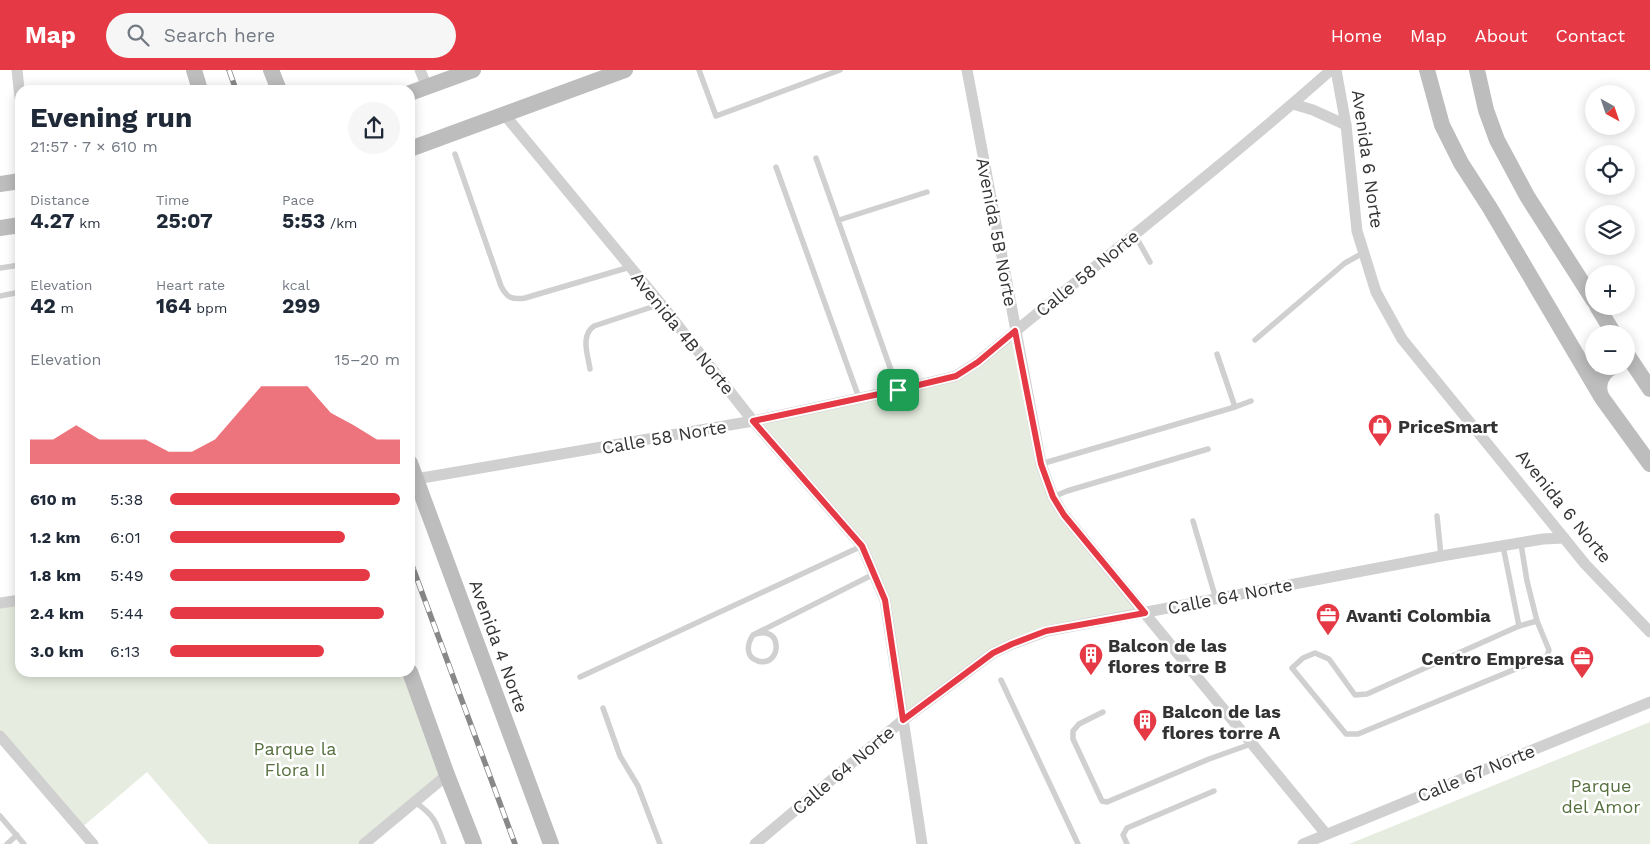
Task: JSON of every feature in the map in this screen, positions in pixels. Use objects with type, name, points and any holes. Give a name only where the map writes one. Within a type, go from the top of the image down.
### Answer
[{"type":"main road","points":[[192,85],[193,70]]},
{"type":"main road","points":[[193,70],[198,85]]},
{"type":"main road","points":[[271,70],[276,85]]},
{"type":"main road","points":[[415,91],[473,70]]},
{"type":"main road","points":[[415,147],[625,70]]},
{"type":"main road","points":[[1427,70],[1442,125],[1461,163],[1490,208],[1602,398],[1650,464]]},
{"type":"main road","points":[[1477,70],[1486,110],[1497,140],[1527,196],[1585,287]]},
{"type":"main road","points":[[0,184],[15,182]]},
{"type":"main road","points":[[0,228],[15,226]]},
{"type":"main road","points":[[1635,366],[1646,382]]},
{"type":"main road","points":[[1635,370],[1646,382]]},
{"type":"main road","points":[[1602,398],[1599,388],[1604,375]]},
{"type":"main road","name":"Avenida 4 Norte","points":[[415,477],[551,844]]},
{"type":"main road","points":[[412,677],[474,844]]},
{"type":"street","points":[[16,70],[18,85]]},
{"type":"street","points":[[420,70],[427,87]]},
{"type":"street","name":"Avenida 5B Norte","points":[[967,70],[1041,464],[1053,497],[1064,515],[1326,834]]},
{"type":"street","name":"Calle 58 Norte","points":[[416,480],[753,421],[956,376],[978,362],[1135,235],[1293,104],[1331,70]]},
{"type":"street","name":"Avenida 6 Norte","points":[[1336,70],[1346,125],[1357,230],[1376,292],[1402,340],[1585,564],[1650,632]]},
{"type":"street","points":[[1293,104],[1314,110],[1346,125]]},
{"type":"street","name":"Avenida 4B Norte","points":[[504,114],[661,304],[753,421],[862,546],[885,600],[922,844]]},
{"type":"street","name":"Calle 64 Norte","points":[[755,844],[903,720],[993,653],[1046,631],[1441,556],[1542,539],[1564,538]]},
{"type":"street","points":[[0,603],[15,601]]},
{"type":"street","points":[[1645,704],[1650,696]]},
{"type":"street","name":"Calle 67 Norte","points":[[1303,844],[1645,704]]},
{"type":"street","points":[[0,736],[93,844]]},
{"type":"street","points":[[364,844],[447,775]]},
{"type":"lane","points":[[698,70],[716,116],[840,70]]},
{"type":"lane","points":[[455,154],[506,296],[514,300],[525,298],[630,267]]},
{"type":"lane","points":[[816,158],[898,390]]},
{"type":"lane","points":[[776,166],[859,398]]},
{"type":"lane","points":[[839,220],[928,192]]},
{"type":"lane","points":[[1135,235],[1150,262]]},
{"type":"lane","points":[[1255,340],[1345,263],[1364,253]]},
{"type":"lane","points":[[0,268],[15,266]]},
{"type":"lane","points":[[0,296],[15,293]]},
{"type":"lane","points":[[590,369],[586,344],[586,336],[589,330],[594,326],[661,304]]},
{"type":"lane","points":[[1217,354],[1235,407]]},
{"type":"lane","points":[[1041,464],[1251,401]]},
{"type":"lane","points":[[1053,497],[1067,491],[1208,449]]},
{"type":"lane","points":[[1437,516],[1441,556]]},
{"type":"lane","points":[[1193,521],[1216,599]]},
{"type":"lane","points":[[1521,544],[1527,581],[1537,621],[1548,650],[1547,656],[1358,734],[1346,734],[1292,668],[1304,658],[1315,653],[1328,659],[1354,696],[1367,694],[1519,626],[1537,621]]},
{"type":"lane","points":[[580,677],[862,546]]},
{"type":"lane","points":[[1503,546],[1519,626]]},
{"type":"lane","points":[[753,635],[760,632],[768,633],[774,638],[777,645],[776,652],[771,658],[757,661],[751,656],[748,649],[749,641],[753,635],[874,574]]},
{"type":"lane","points":[[1001,680],[1078,844]]},
{"type":"lane","points":[[603,708],[620,756],[638,786],[660,844]]},
{"type":"lane","points":[[1104,712],[1079,724],[1073,731],[1073,739],[1102,801],[1108,802],[1209,759],[1251,744]]},
{"type":"lane","points":[[1127,844],[1123,835],[1127,828],[1214,791]]},
{"type":"lane","points":[[415,802],[431,814],[444,844]]},
{"type":"lane","points":[[0,816],[24,844]]},
{"type":"lane","points":[[7,844],[17,836]]},
{"type":"green space","points":[[1015,331],[1053,497],[1145,613],[1012,644],[903,720],[885,600],[862,546],[753,421],[956,376]]},
{"type":"green space","name":"Parque la Flora II","points":[[15,601],[15,677],[412,677],[447,775],[364,844],[209,844],[147,772],[80,829],[0,736],[0,603]]},
{"type":"green space","name":"Parque del Amor","points":[[1650,722],[1650,844],[1349,844]]},
{"type":"railway","points":[[229,70],[234,85]]},
{"type":"railway","points":[[415,574],[515,844]]},
{"type":"place","name":"PriceSmart","points":[[1380,447]]},
{"type":"place","name":"Avanti Colombia","points":[[1328,636]]},
{"type":"place","name":"Balcon de las flores torre B","points":[[1091,676]]},
{"type":"place","name":"Centro Empresa","points":[[1582,679]]},
{"type":"place","name":"Balcon de las flores torre A","points":[[1145,742]]},
{"type":"route","points":[[1015,331],[1041,464],[1053,497],[1064,515],[1145,613],[1046,631],[1012,644],[993,653],[903,720],[885,600],[862,546],[753,421],[898,390],[956,376],[978,362],[1015,331]]}]
